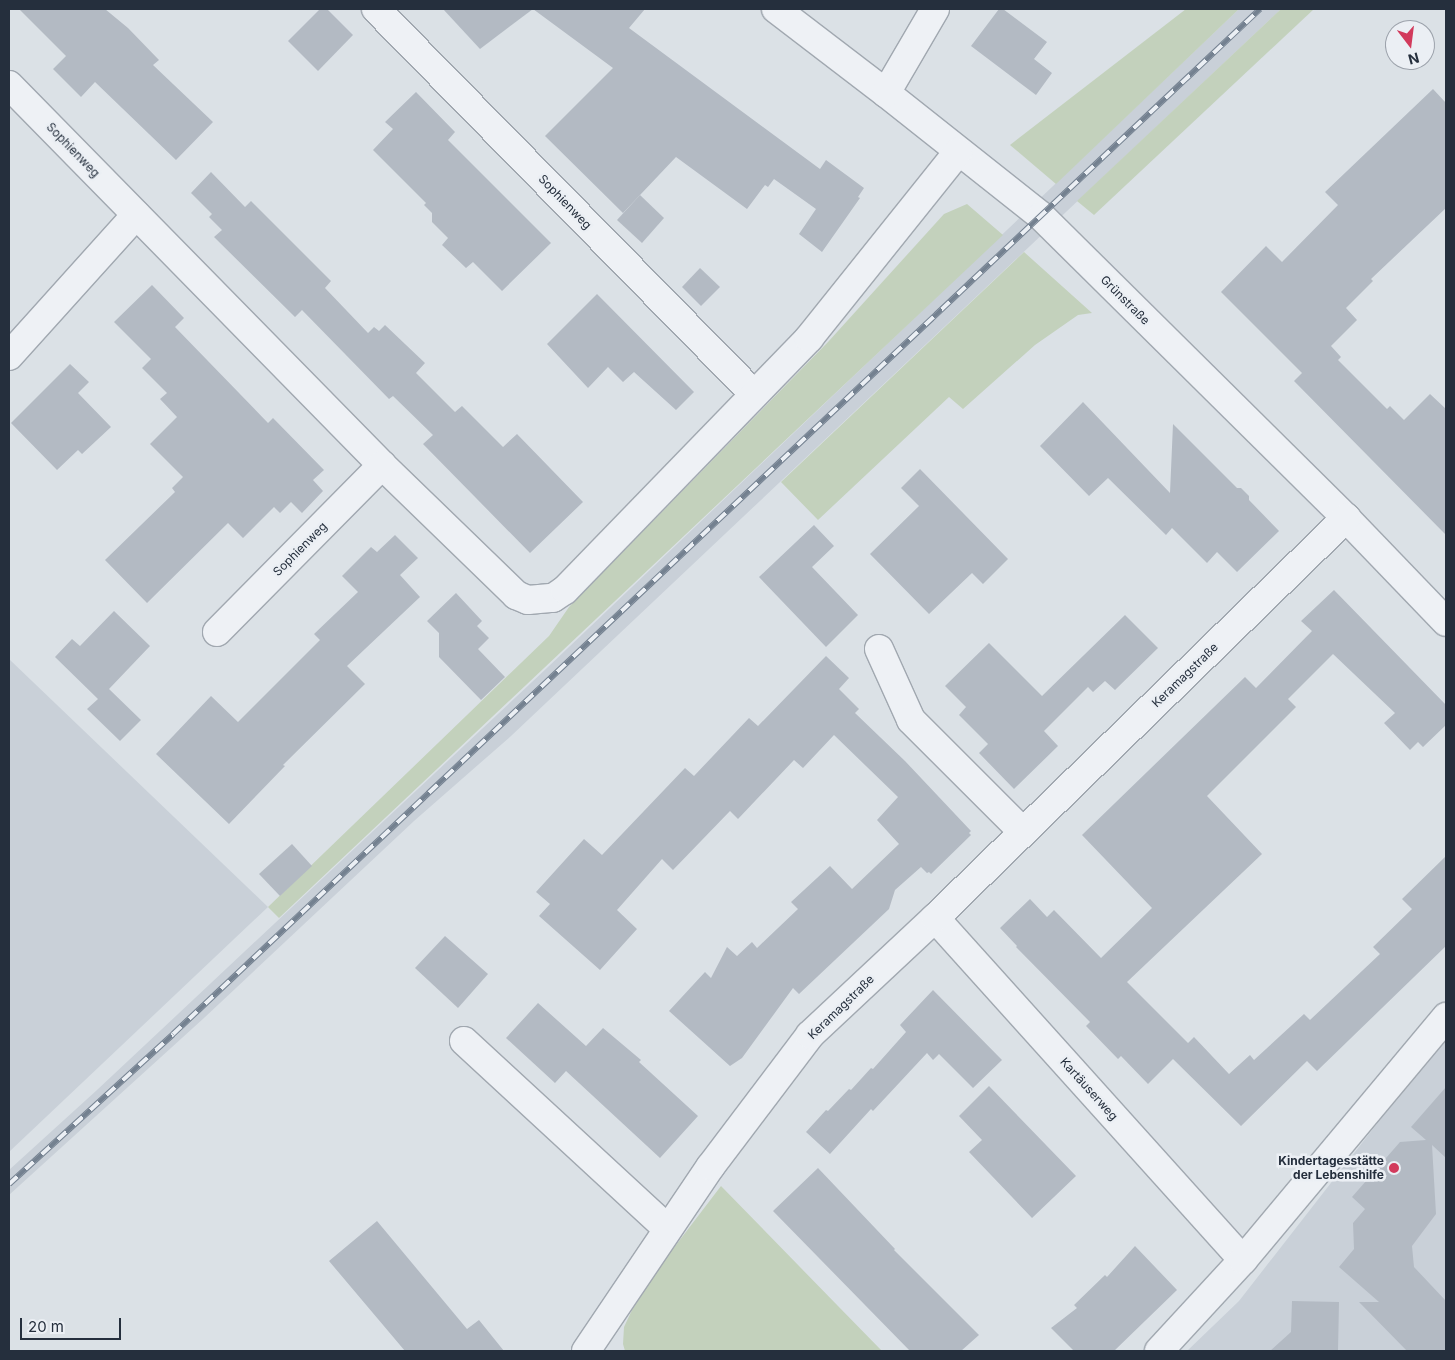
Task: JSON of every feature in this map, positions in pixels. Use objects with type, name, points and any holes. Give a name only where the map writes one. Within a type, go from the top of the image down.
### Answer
[{"type":"street","name":"Sophienweg","points":[[376,9],[754,394]]},
{"type":"street","name":"Grünstraße","points":[[776,9],[886,93],[1041,216],[1346,518],[1446,622]]},
{"type":"street","points":[[886,93],[935,9]]},
{"type":"street","name":"Sophienweg","points":[[9,85],[382,465],[516,595],[528,600],[553,598],[565,590],[809,338],[958,152]]},
{"type":"street","points":[[9,356],[136,215]]},
{"type":"street","name":"Sophienweg","points":[[218,632],[382,465]]},
{"type":"street","name":"Keramagstraße","points":[[586,1351],[711,1166],[810,1035],[934,918],[1346,518]]},
{"type":"street","points":[[878,650],[911,720],[1023,832]]},
{"type":"street","name":"Kartäuserweg","points":[[934,918],[1243,1260]]},
{"type":"street","points":[[1159,1351],[1243,1260],[1446,1017]]},
{"type":"street","points":[[464,1041],[668,1229]]},
{"type":"shaded area","points":[[1239,9],[1281,9],[511,736],[414,821],[204,1018],[9,1195],[9,1170],[97,1090],[548,667]]},
{"type":"shaded area","points":[[9,659],[268,907],[9,1152]]},
{"type":"shaded area","name":"Kindertagesstätte der Lebenshilfe","points":[[1446,1035],[1446,1351],[1187,1351],[1239,1301]]},
{"type":"green space","points":[[1186,9],[1239,9],[1056,184],[1010,145]]},
{"type":"green space","points":[[1281,9],[1314,9],[1094,215],[1077,201]]},
{"type":"green space","points":[[967,204],[1003,235],[279,918],[268,907],[549,636],[569,607],[828,342],[944,214]]},
{"type":"green space","points":[[1024,252],[1092,313],[1078,315],[1035,345],[963,409],[949,397],[818,520],[781,482]]},
{"type":"green space","points":[[721,1186],[882,1351],[625,1351],[623,1344],[624,1327],[632,1310],[666,1258]]},
{"type":"building","points":[[19,9],[105,9],[128,28],[159,60],[153,65],[213,122],[176,160],[95,82],[81,97],[53,69],[66,56]]},
{"type":"building","points":[[320,9],[327,9],[353,35],[318,71],[288,41]]},
{"type":"building","points":[[443,9],[533,9],[480,49]]},
{"type":"building","points":[[533,9],[645,9],[629,28],[820,169],[826,160],[864,188],[858,197],[860,198],[822,252],[799,234],[816,209],[774,179],[768,187],[765,185],[747,209],[676,157],[623,213],[545,136],[613,68]]},
{"type":"building","points":[[999,9],[1003,9],[1047,42],[1034,59],[1052,73],[1036,95],[971,46]]},
{"type":"building","points":[[1433,89],[1446,103],[1446,208],[1371,279],[1373,281],[1346,308],[1357,320],[1331,346],[1341,357],[1338,360],[1387,409],[1390,406],[1404,420],[1430,394],[1446,409],[1446,535],[1294,381],[1302,373],[1221,292],[1266,246],[1282,262],[1338,205],[1325,192]]},
{"type":"building","points":[[416,92],[455,132],[448,140],[551,243],[502,291],[473,262],[466,268],[442,245],[448,238],[432,222],[432,213],[424,205],[426,203],[373,150],[393,129],[385,122]]},
{"type":"building","points":[[211,172],[245,207],[251,201],[331,281],[325,288],[368,333],[374,327],[379,331],[385,325],[425,363],[416,373],[455,412],[462,406],[503,447],[517,434],[583,502],[530,553],[423,444],[433,435],[393,396],[389,399],[302,310],[295,317],[214,237],[222,230],[209,217],[212,214],[191,193]]},
{"type":"building","points":[[640,195],[664,218],[642,243],[617,220]]},
{"type":"building","points":[[700,268],[720,287],[701,306],[682,287]]},
{"type":"building","points":[[152,285],[184,318],[175,327],[268,423],[273,418],[324,470],[313,480],[323,491],[302,513],[291,502],[280,513],[274,507],[243,538],[228,523],[147,603],[105,560],[175,492],[172,488],[183,477],[150,444],[177,417],[160,399],[167,393],[142,368],[151,359],[114,322]]},
{"type":"building","points":[[597,294],[694,392],[676,410],[634,372],[623,382],[608,367],[588,388],[547,344]]},
{"type":"building","points":[[70,364],[89,382],[78,393],[111,427],[82,454],[78,450],[57,470],[11,423]]},
{"type":"building","points":[[1083,402],[1170,493],[1173,424],[1237,488],[1241,488],[1249,496],[1249,500],[1279,531],[1237,572],[1217,552],[1207,563],[1172,528],[1166,535],[1108,478],[1089,496],[1040,446]]},
{"type":"building","points":[[920,469],[1008,559],[983,584],[972,573],[929,614],[870,554],[919,506],[901,488]]},
{"type":"building","points":[[814,525],[834,546],[812,567],[858,615],[826,647],[759,577]]},
{"type":"building","points":[[395,535],[418,558],[400,575],[420,597],[347,666],[365,684],[283,765],[285,766],[229,824],[156,754],[211,696],[238,722],[320,640],[314,634],[358,592],[342,576],[371,547],[377,552]]},
{"type":"building","points":[[1334,590],[1446,705],[1446,725],[1423,747],[1418,742],[1410,750],[1384,723],[1395,713],[1333,654],[1288,699],[1296,707],[1207,796],[1262,854],[1127,982],[1188,1043],[1194,1037],[1229,1074],[1250,1055],[1254,1060],[1304,1014],[1310,1020],[1380,954],[1373,947],[1412,909],[1402,899],[1446,856],[1446,946],[1317,1071],[1307,1061],[1241,1126],[1173,1059],[1148,1084],[1121,1056],[1118,1059],[1086,1026],[1090,1022],[1016,947],[1000,928],[1030,899],[1047,917],[1054,910],[1101,958],[1152,908],[1082,835],[1245,677],[1256,688],[1312,631],[1301,621]]},
{"type":"building","points":[[456,593],[482,621],[477,626],[489,638],[478,649],[505,677],[481,700],[439,657],[439,633],[427,621]]},
{"type":"building","points":[[114,611],[150,646],[109,689],[141,720],[120,741],[87,709],[98,699],[55,657],[72,639],[80,646]]},
{"type":"building","points":[[1125,615],[1158,648],[1115,690],[1105,681],[1093,692],[1088,687],[1044,731],[1058,746],[1014,789],[979,753],[988,744],[959,715],[966,707],[945,686],[989,643],[1042,696]]},
{"type":"building","points":[[826,656],[849,678],[839,689],[859,709],[855,713],[905,761],[971,831],[969,833],[971,835],[931,874],[921,867],[895,890],[889,909],[799,994],[793,988],[742,1058],[730,1066],[669,1011],[705,972],[711,978],[727,947],[737,956],[752,942],[757,948],[798,909],[791,902],[830,866],[852,889],[899,844],[877,820],[898,797],[834,735],[803,768],[794,760],[738,819],[730,811],[673,870],[662,859],[617,910],[637,929],[600,970],[539,916],[550,904],[536,892],[584,839],[602,855],[685,768],[694,776],[749,718],[758,726]]},
{"type":"building","points":[[292,844],[312,866],[280,896],[259,874]]},
{"type":"building","points":[[445,936],[488,974],[458,1008],[415,968]]},
{"type":"building","points":[[933,990],[1002,1060],[973,1088],[939,1054],[933,1060],[927,1053],[873,1111],[871,1109],[830,1154],[806,1132],[826,1110],[828,1111],[849,1089],[851,1090],[871,1068],[873,1069],[906,1032],[900,1025]]},
{"type":"building","points":[[538,1003],[586,1046],[603,1028],[641,1060],[639,1062],[698,1116],[660,1158],[566,1071],[555,1083],[506,1038]]},
{"type":"building","points":[[989,1086],[1076,1176],[1032,1218],[969,1152],[982,1140],[959,1116]]},
{"type":"building","points":[[1446,1087],[1446,1158],[1432,1145],[1436,1214],[1412,1246],[1414,1267],[1446,1301],[1446,1351],[1407,1351],[1359,1302],[1379,1302],[1339,1267],[1354,1249],[1353,1223],[1365,1209],[1352,1197],[1400,1142],[1426,1140],[1411,1127]]},
{"type":"building","points":[[818,1168],[894,1250],[979,1335],[961,1351],[910,1351],[773,1211]]},
{"type":"building","points":[[377,1221],[467,1329],[479,1320],[504,1351],[405,1351],[329,1261]]},
{"type":"building","points":[[1135,1246],[1177,1290],[1114,1351],[1074,1351],[1051,1328],[1077,1308],[1074,1305],[1105,1275],[1107,1277]]},
{"type":"building","points":[[1292,1301],[1339,1302],[1338,1351],[1270,1351],[1291,1332]]},
{"type":"railway","points":[[9,1184],[173,1034],[1260,9]]},
{"type":"place","name":"Kindertagesstätte der Lebenshilfe","points":[[1394,1168]]}]
